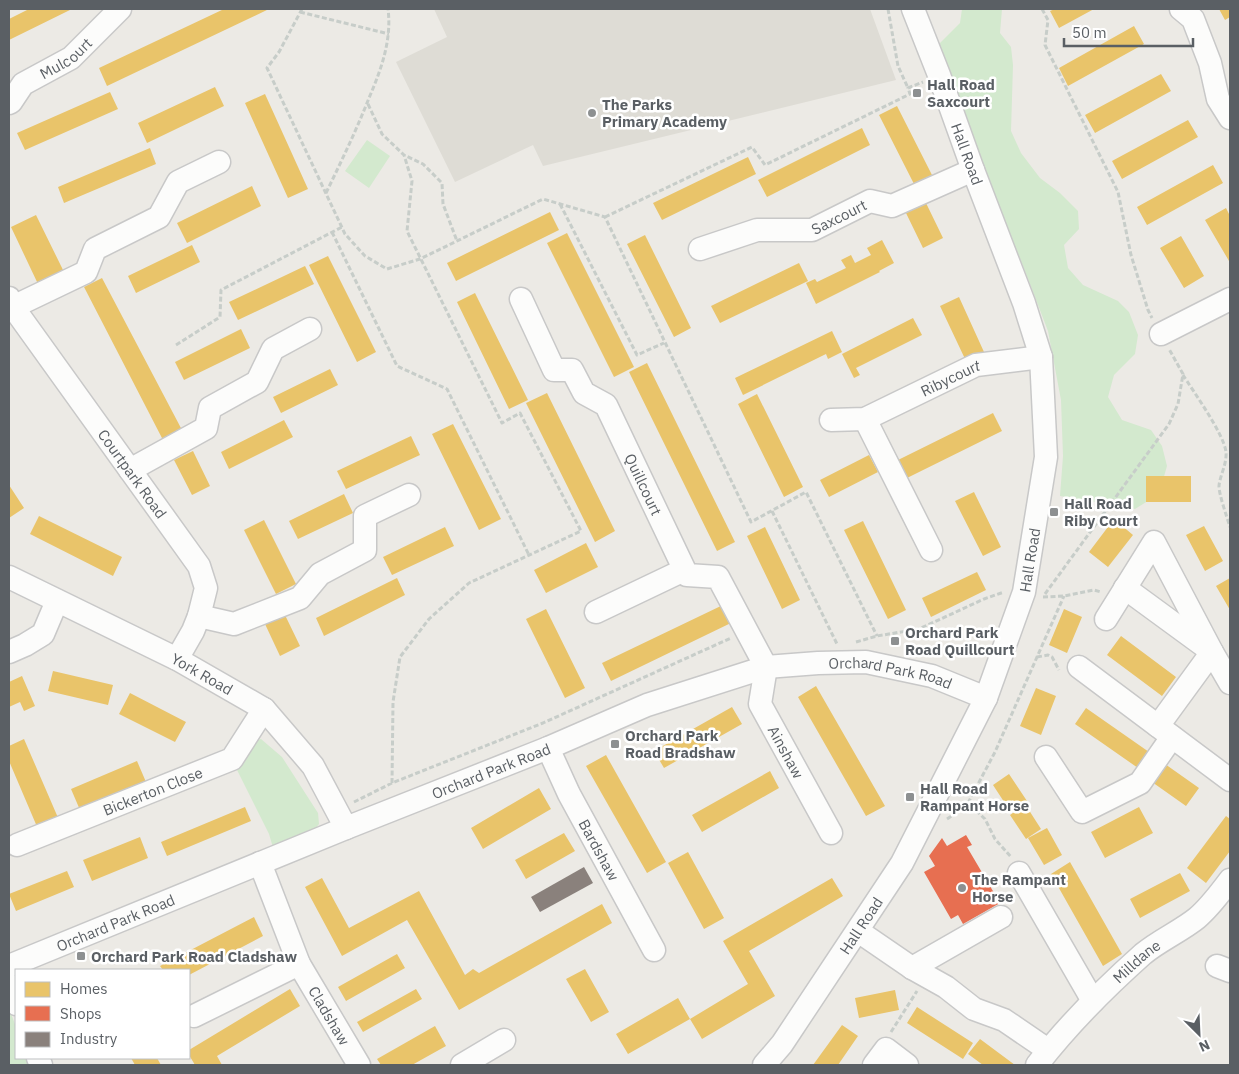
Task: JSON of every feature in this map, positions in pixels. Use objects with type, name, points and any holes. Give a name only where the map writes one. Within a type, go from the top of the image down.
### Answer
[{"type":"street","name":"Mulcourt","points":[[9,103],[23,84],[71,58],[120,9]]},
{"type":"street","name":"Hall Road","points":[[764,1065],[782,1044],[902,863],[986,698],[1024,592],[1046,457],[1041,357],[1024,304],[972,170],[940,75],[912,9]]},
{"type":"street","points":[[1181,9],[1194,19],[1210,63],[1218,99],[1230,118]]},
{"type":"street","points":[[11,303],[86,272],[95,249],[159,217],[178,182],[219,162]]},
{"type":"street","name":"Saxcourt","points":[[700,249],[757,230],[812,230],[870,201],[892,206],[972,170]]},
{"type":"street","name":"Quillcourt","points":[[521,299],[554,370],[572,370],[584,393],[606,405],[684,570]]},
{"type":"street","points":[[1161,334],[1230,299]]},
{"type":"street","name":"Courtpark Road","points":[[11,303],[199,566],[206,588],[193,631],[177,659]]},
{"type":"street","points":[[130,470],[206,428],[210,408],[257,382],[274,349],[310,329]]},
{"type":"street","name":"Ribycourt","points":[[831,420],[865,419],[976,365],[1041,357]]},
{"type":"street","points":[[865,419],[931,550]]},
{"type":"street","points":[[199,616],[234,624],[300,598],[320,574],[366,550],[365,516],[409,495]]},
{"type":"street","points":[[1106,619],[1154,542],[1230,683]]},
{"type":"street","points":[[596,612],[684,570],[687,575],[718,577],[766,668]]},
{"type":"street","name":"York Road","points":[[9,578],[177,659],[264,709],[313,766],[341,819]]},
{"type":"street","points":[[1123,593],[1212,652]]},
{"type":"street","points":[[9,652],[25,646],[43,634],[57,601]]},
{"type":"street","points":[[1046,757],[1082,812],[1140,784],[1165,732],[1212,652]]},
{"type":"street","name":"Orchard Park Road","points":[[9,966],[260,863],[341,819],[548,748],[647,705],[766,668],[818,663],[866,662],[932,676],[986,698]]},
{"type":"street","points":[[1079,667],[1230,780]]},
{"type":"street","name":"Ainshaw","points":[[766,668],[760,704],[831,832]]},
{"type":"street","name":"Bickerton Close","points":[[17,845],[232,759],[264,709]]},
{"type":"street","name":"Bardshaw","points":[[548,748],[569,794],[654,950]]},
{"type":"street","name":"Cladshaw","points":[[260,863],[299,964],[360,1065]]},
{"type":"street","points":[[1019,873],[1094,1001]]},
{"type":"street","name":"Milldane","points":[[858,931],[946,987],[974,1009],[1004,1020],[1042,1058],[1094,1001],[1145,953],[1196,918],[1210,906],[1230,880]]},
{"type":"street","points":[[920,972],[1002,918]]},
{"type":"street","points":[[194,1016],[299,964]]},
{"type":"street","points":[[9,985],[15,1001]]},
{"type":"street","points":[[462,1065],[504,1040]]},
{"type":"street","points":[[880,1057],[907,1065]]},
{"type":"path","points":[[326,194],[359,124],[381,68],[389,34],[390,20],[388,9]]},
{"type":"path","points":[[389,34],[301,11],[279,52],[267,68],[345,234],[365,256],[387,269],[420,258],[543,198],[605,217],[752,147],[765,165],[910,94],[898,66],[888,9]]},
{"type":"path","points":[[1042,9],[1048,20],[1045,45],[1118,192],[1131,255],[1148,310]]},
{"type":"path","points":[[908,88],[940,75]]},
{"type":"path","points":[[367,103],[382,134],[404,154],[423,164],[442,183],[443,204],[457,241]]},
{"type":"path","points":[[392,783],[393,702],[400,656],[429,619],[469,583],[581,531],[520,413],[502,423],[407,231],[412,181],[404,154]]},
{"type":"path","points":[[560,204],[637,355],[664,343]]},
{"type":"path","points":[[605,217],[751,522],[806,492],[876,636]]},
{"type":"path","points":[[176,345],[220,317],[221,290],[342,227]]},
{"type":"path","points":[[332,232],[397,366],[447,389],[529,555]]},
{"type":"path","points":[[1183,374],[1215,426],[1224,446],[1226,453],[1219,488],[1230,527]]},
{"type":"path","points":[[772,511],[838,647]]},
{"type":"path","points":[[1043,597],[1064,596],[1094,590],[1123,593]]},
{"type":"path","points":[[925,816],[943,821],[968,803],[995,752],[1064,596]]},
{"type":"path","points":[[341,819],[392,783],[543,723],[735,636]]},
{"type":"path","points":[[968,803],[985,819],[995,839],[1017,864],[1019,873]]},
{"type":"path","points":[[880,1057],[887,1037],[920,972]]},
{"type":"shaded area","name":"The Parks Primary Academy","points":[[434,9],[870,9],[896,80],[543,166],[533,145],[455,182],[396,62],[447,37]]},
{"type":"green space","points":[[962,9],[1002,9],[1000,33],[1011,47],[1013,65],[1011,131],[1021,153],[1040,178],[1060,193],[1078,211],[1079,229],[1064,245],[1068,268],[1083,285],[1118,301],[1129,312],[1138,335],[1135,354],[1114,375],[1108,397],[1122,420],[1151,430],[1162,446],[1167,466],[1159,494],[1135,509],[1060,496],[1063,456],[1061,400],[1048,331],[988,183],[939,44],[960,23]]},
{"type":"green space","points":[[367,140],[390,156],[369,188],[345,171]]},
{"type":"green space","points":[[261,739],[282,757],[318,813],[319,824],[310,835],[274,851],[269,834],[235,766],[251,742]]},
{"type":"green space","points":[[9,1008],[15,1024],[15,1059],[28,1059],[31,1065],[9,1065]]},
{"type":"building: Homes","points":[[29,9],[72,9],[9,40],[9,19]]},
{"type":"building: Homes","points":[[224,9],[269,9],[107,86],[99,68]]},
{"type":"building: Homes","points":[[1055,9],[1094,9],[1059,28],[1050,11]]},
{"type":"building: Homes","points":[[1219,9],[1230,9],[1230,17],[1225,20]]},
{"type":"building: Homes","points":[[1134,26],[1144,44],[1068,86],[1059,68]]},
{"type":"building: Homes","points":[[1161,74],[1171,91],[1095,133],[1085,115]]},
{"type":"building: Homes","points":[[215,87],[224,106],[147,143],[138,123]]},
{"type":"building: Homes","points":[[110,92],[118,109],[25,150],[17,133]]},
{"type":"building: Homes","points":[[265,94],[308,189],[288,198],[245,103]]},
{"type":"building: Homes","points":[[897,106],[932,175],[914,184],[879,115]]},
{"type":"building: Homes","points":[[1188,120],[1198,137],[1122,179],[1112,161]]},
{"type":"building: Homes","points":[[862,128],[870,145],[767,197],[758,180]]},
{"type":"building: Homes","points":[[150,148],[156,164],[64,203],[58,187]]},
{"type":"building: Homes","points":[[748,157],[756,174],[662,220],[653,203]]},
{"type":"building: Homes","points":[[1213,165],[1223,183],[1147,225],[1137,207]]},
{"type":"building: Homes","points":[[252,186],[261,206],[187,243],[177,223]]},
{"type":"building: Homes","points":[[926,203],[943,238],[923,248],[906,213]]},
{"type":"building: Homes","points":[[1226,208],[1230,216],[1229,261],[1205,220]]},
{"type":"building: Homes","points":[[550,212],[559,230],[456,281],[447,263]]},
{"type":"building: Homes","points":[[36,215],[64,272],[38,284],[11,227]]},
{"type":"building: Homes","points":[[567,233],[634,367],[614,377],[547,243]]},
{"type":"building: Homes","points":[[645,235],[691,328],[674,337],[627,244]]},
{"type":"building: Homes","points":[[1181,236],[1204,276],[1184,288],[1160,248]]},
{"type":"building: Homes","points":[[882,240],[894,263],[816,304],[806,283],[815,279],[817,282],[846,268],[841,260],[851,255],[855,263],[871,255],[867,248]]},
{"type":"building: Homes","points":[[192,245],[200,262],[136,293],[128,276]]},
{"type":"building: Homes","points":[[328,256],[376,352],[357,362],[309,265]]},
{"type":"building: Homes","points":[[799,263],[808,281],[720,323],[711,306]]},
{"type":"building: Homes","points":[[305,266],[314,284],[238,320],[229,302]]},
{"type":"building: Homes","points":[[102,278],[182,430],[163,440],[84,287]]},
{"type":"building: Homes","points":[[475,293],[528,400],[509,409],[457,302]]},
{"type":"building: Homes","points":[[959,297],[984,352],[966,361],[940,306]]},
{"type":"building: Homes","points":[[913,318],[922,335],[856,368],[860,375],[854,378],[842,354]]},
{"type":"building: Homes","points":[[241,329],[250,348],[184,380],[175,362]]},
{"type":"building: Homes","points":[[832,331],[842,352],[828,359],[826,354],[743,395],[735,378]]},
{"type":"building: Homes","points":[[647,363],[735,542],[717,551],[629,372]]},
{"type":"building: Homes","points":[[330,369],[338,385],[281,413],[273,397]]},
{"type":"building: Homes","points":[[547,393],[615,531],[595,542],[526,403]]},
{"type":"building: Homes","points":[[757,394],[803,487],[784,497],[738,404]]},
{"type":"building: Homes","points":[[993,413],[1002,431],[907,478],[898,460]]},
{"type":"building: Homes","points":[[284,420],[293,437],[229,469],[221,452]]},
{"type":"building: Homes","points":[[453,424],[501,519],[479,530],[432,434]]},
{"type":"building: Homes","points":[[411,436],[420,455],[346,489],[337,471]]},
{"type":"building: Homes","points":[[193,451],[210,486],[192,495],[174,460]]},
{"type":"building: Homes","points":[[869,455],[878,472],[829,497],[820,480]]},
{"type":"building: Homes","points":[[1146,476],[1191,476],[1191,502],[1146,502]]},
{"type":"building: Homes","points":[[9,485],[24,508],[9,518]]},
{"type":"building: Homes","points":[[974,492],[1001,547],[983,556],[955,501]]},
{"type":"building: Homes","points":[[344,494],[353,513],[298,539],[289,521]]},
{"type":"building: Homes","points":[[39,516],[122,557],[113,576],[30,534]]},
{"type":"building: Homes","points":[[1114,519],[1133,535],[1108,567],[1089,552]]},
{"type":"building: Homes","points":[[264,520],[296,584],[276,594],[244,530]]},
{"type":"building: Homes","points":[[863,521],[906,610],[888,619],[844,530]]},
{"type":"building: Homes","points":[[1204,526],[1223,561],[1205,571],[1186,535]]},
{"type":"building: Homes","points":[[445,527],[454,546],[392,575],[383,557]]},
{"type":"building: Homes","points":[[765,527],[800,600],[782,609],[747,536]]},
{"type":"building: Homes","points":[[586,543],[598,567],[546,593],[534,570]]},
{"type":"building: Homes","points":[[977,572],[986,590],[931,617],[922,598]]},
{"type":"building: Homes","points":[[397,578],[405,595],[324,636],[316,618]]},
{"type":"building: Homes","points":[[1230,578],[1230,610],[1216,586]]},
{"type":"building: Homes","points":[[725,604],[733,622],[611,681],[602,663]]},
{"type":"building: Homes","points":[[546,609],[585,688],[565,698],[526,619]]},
{"type":"building: Homes","points":[[1064,609],[1082,617],[1067,653],[1049,645]]},
{"type":"building: Homes","points":[[285,615],[300,646],[280,656],[265,624]]},
{"type":"building: Homes","points":[[1121,636],[1176,677],[1162,696],[1107,655]]},
{"type":"building: Homes","points":[[53,671],[113,685],[108,705],[48,691]]},
{"type":"building: Homes","points":[[22,676],[35,706],[24,711],[20,702],[9,707],[9,682]]},
{"type":"building: Homes","points":[[816,686],[885,806],[866,816],[798,697]]},
{"type":"building: Homes","points":[[1036,688],[1056,696],[1041,735],[1020,726]]},
{"type":"building: Homes","points":[[130,693],[186,722],[175,742],[119,714]]},
{"type":"building: Homes","points":[[732,707],[742,724],[664,768],[654,751]]},
{"type":"building: Homes","points":[[1086,708],[1149,752],[1138,768],[1075,724]]},
{"type":"building: Homes","points":[[24,739],[59,820],[38,829],[9,761],[9,746]]},
{"type":"building: Homes","points":[[606,755],[666,862],[647,873],[586,766]]},
{"type":"building: Homes","points":[[137,761],[146,782],[80,810],[71,789]]},
{"type":"building: Homes","points":[[1165,764],[1199,788],[1186,806],[1152,782]]},
{"type":"building: Homes","points":[[770,771],[779,788],[702,832],[692,815]]},
{"type":"building: Homes","points":[[1009,774],[1027,801],[1010,811],[993,785]]},
{"type":"building: Homes","points":[[539,788],[551,809],[483,849],[471,828]]},
{"type":"building: Homes","points":[[1025,804],[1041,829],[1026,839],[1010,815]]},
{"type":"building: Homes","points":[[245,807],[251,821],[167,856],[161,842]]},
{"type":"building: Homes","points":[[1139,807],[1153,833],[1105,858],[1091,832]]},
{"type":"building: Homes","points":[[1226,816],[1230,819],[1230,851],[1206,883],[1187,868]]},
{"type":"building: Homes","points":[[1047,828],[1062,855],[1044,865],[1028,838]]},
{"type":"building: Homes","points":[[564,833],[575,851],[526,879],[515,860]]},
{"type":"building: Homes","points":[[140,837],[148,858],[92,881],[83,860]]},
{"type":"building: Homes","points":[[688,852],[724,918],[704,929],[668,863]]},
{"type":"building: Homes","points":[[1070,862],[1122,954],[1103,966],[1051,874]]},
{"type":"building: Homes","points":[[67,871],[74,887],[16,911],[9,894]]},
{"type":"building: Homes","points":[[1180,873],[1190,891],[1140,918],[1130,899]]},
{"type":"building: Homes","points":[[322,878],[349,928],[419,891],[465,975],[473,969],[479,973],[602,904],[612,923],[459,1010],[407,920],[342,956],[305,887]]},
{"type":"building: Homes","points":[[832,878],[843,896],[749,951],[775,996],[702,1039],[690,1019],[748,984],[723,941]]},
{"type":"building: Homes","points":[[254,917],[263,936],[190,974],[190,969],[162,969],[160,966]]},
{"type":"building: Homes","points":[[397,954],[405,968],[346,1001],[338,987]]},
{"type":"building: Homes","points":[[585,969],[609,1012],[591,1022],[566,979]]},
{"type":"building: Homes","points":[[290,989],[300,1006],[217,1056],[222,1065],[195,1065],[190,1057],[190,1049]]},
{"type":"building: Homes","points":[[416,989],[422,999],[363,1032],[357,1022]]},
{"type":"building: Homes","points":[[895,990],[899,1010],[859,1018],[855,998]]},
{"type":"building: Homes","points":[[678,998],[690,1019],[628,1054],[616,1034]]},
{"type":"building: Homes","points":[[917,1007],[973,1043],[963,1059],[907,1023]]},
{"type":"building: Homes","points":[[842,1025],[858,1036],[838,1065],[813,1065]]},
{"type":"building: Homes","points":[[435,1026],[446,1046],[412,1065],[381,1065],[377,1059]]},
{"type":"building: Homes","points":[[980,1039],[1015,1065],[983,1065],[968,1054]]},
{"type":"building: Homes","points":[[132,1059],[158,1059],[161,1065],[135,1065]]},
{"type":"building: Shops","name":"The Rampant Horse","points":[[966,835],[972,845],[967,847],[1000,903],[963,924],[958,915],[951,919],[924,872],[935,866],[929,856],[942,838],[947,846]]},
{"type":"building: Industry","points":[[584,867],[593,883],[540,912],[531,897]]},
{"type":"place","name":"Hall Road Saxcourt","points":[[917,93]]},
{"type":"place","name":"The Parks Primary Academy","points":[[592,113]]},
{"type":"place","name":"Hall Road Riby Court","points":[[1054,512]]},
{"type":"place","name":"Orchard Park Road Quillcourt","points":[[895,641]]},
{"type":"place","name":"Orchard Park Road Bradshaw","points":[[615,744]]},
{"type":"place","name":"Hall Road Rampant Horse","points":[[910,797]]},
{"type":"place","name":"The Rampant Horse","points":[[962,888]]},
{"type":"place","name":"Orchard Park Road Cladshaw","points":[[81,956]]}]
